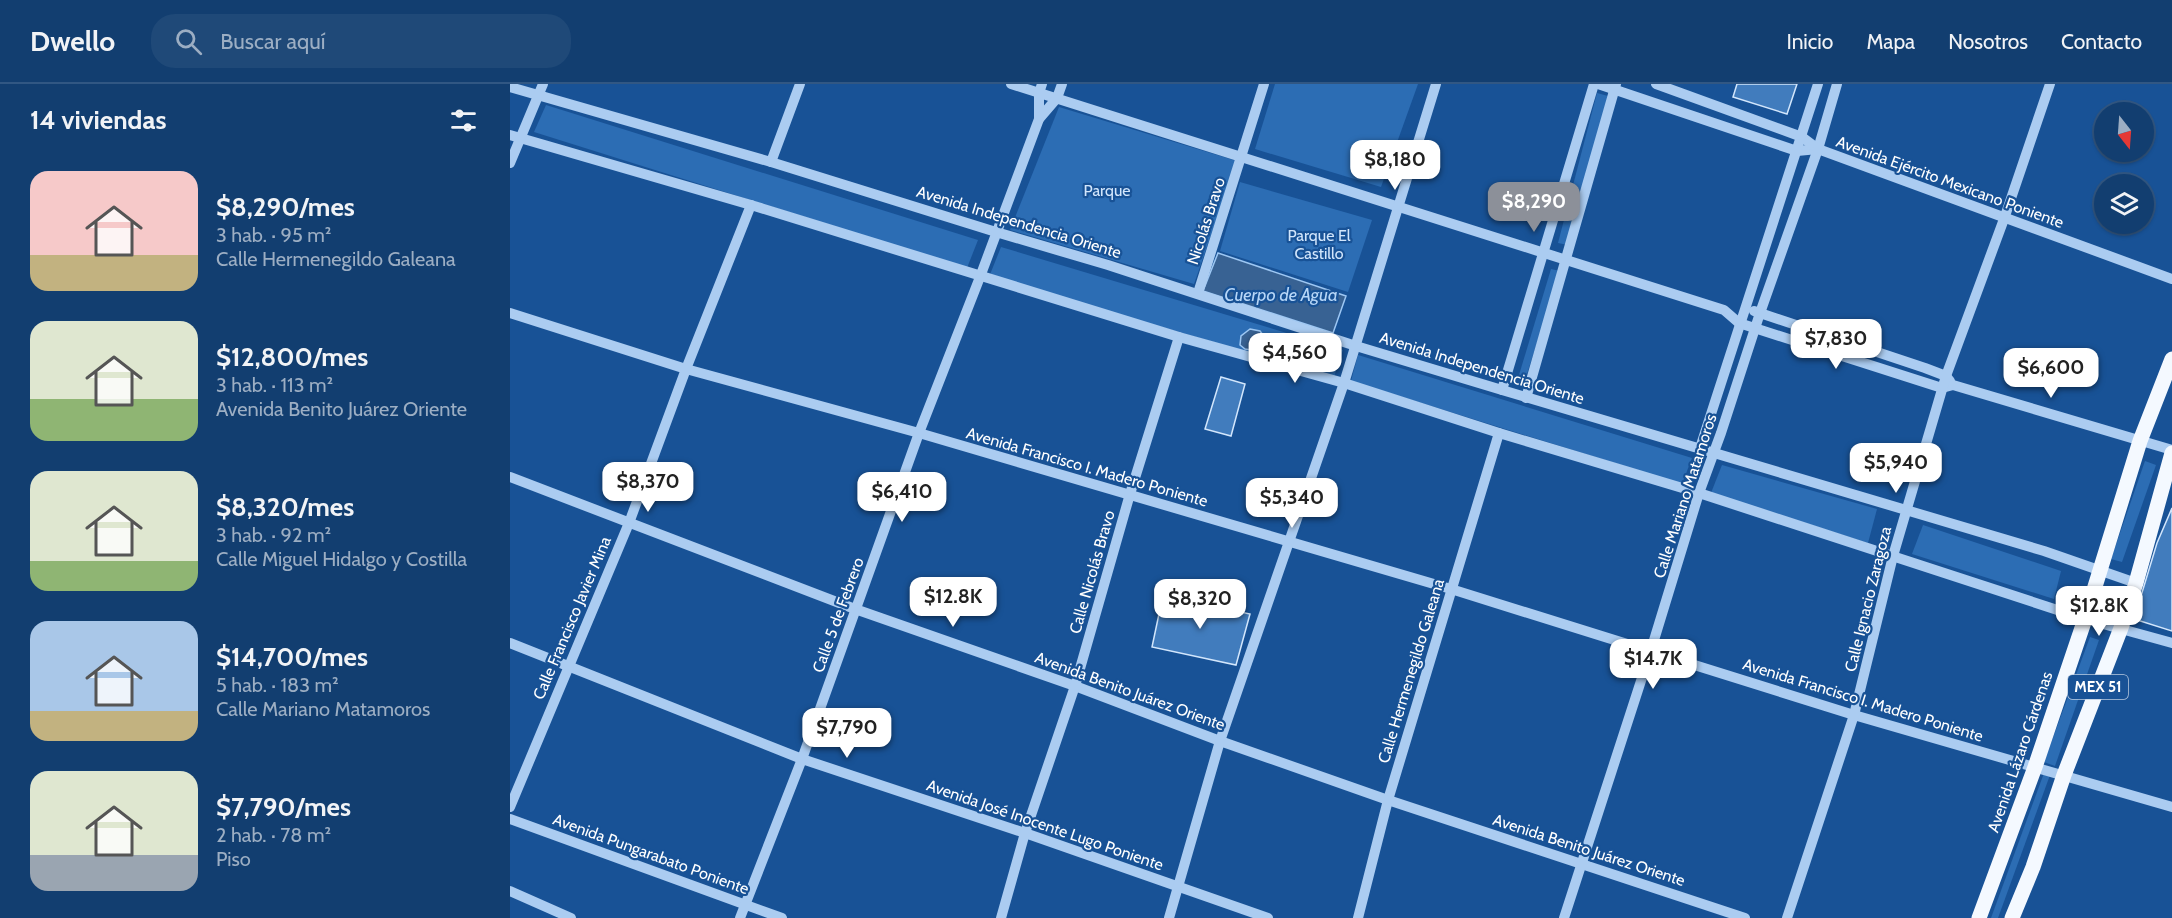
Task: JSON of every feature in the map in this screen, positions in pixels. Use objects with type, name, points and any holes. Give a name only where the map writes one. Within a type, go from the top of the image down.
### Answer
[{"type":"main road","name":"Avenida Lázaro Cárdenas","points":[[1979,918],[2035,766],[2085,619],[2140,441],[2172,359]]},
{"type":"main road","name":"MEX 51","points":[[2012,918],[2033,867],[2064,774],[2121,628],[2136,583],[2172,451]]},
{"type":"street","points":[[771,162],[800,84]]},
{"type":"street","points":[[1011,84],[1041,88],[1057,98],[1398,207],[1724,310],[1744,308],[1946,376]]},
{"type":"street","name":"Calle 5 de Febrero","points":[[1039,119],[1057,98],[1062,84]]},
{"type":"street","points":[[1242,157],[1264,84]]},
{"type":"street","points":[[1169,918],[1220,741],[1344,383],[1436,84]]},
{"type":"street","points":[[1502,390],[1596,84]]},
{"type":"street","name":"Avenida Ejército Mexicano Poniente","points":[[1596,84],[1615,87],[1734,131],[1797,151],[1818,149],[2172,279]]},
{"type":"street","points":[[1656,84],[1802,137],[1818,149]]},
{"type":"street","name":"Calle Mariano Matamoros","points":[[1700,448],[1818,84]]},
{"type":"street","name":"Calle Mariano Matamoros","points":[[1564,918],[1699,493],[1818,149],[1837,84]]},
{"type":"street","name":"Calle Ignacio Zaragoza","points":[[1787,918],[1854,715],[1893,556],[1947,387],[1946,376],[2004,219],[2050,84]]},
{"type":"street","name":"Avenida Independencia Oriente","points":[[510,87],[541,89],[1198,293],[1526,398],[2044,551],[2136,583]]},
{"type":"street","points":[[1526,398],[1615,87]]},
{"type":"street","name":"Calle 5 de Febrero","points":[[740,918],[802,759],[919,434],[981,278],[1039,119],[1041,88]]},
{"type":"street","points":[[510,163],[541,89]]},
{"type":"street","points":[[1734,131],[1741,115]]},
{"type":"street","points":[[510,135],[750,205],[981,278],[1179,337],[1344,383],[1499,433],[1699,493],[2085,619],[2172,643]]},
{"type":"street","name":"Nicolás Bravo","points":[[1198,293],[1242,157]]},
{"type":"street","name":"Calle Francisco Javier Mina","points":[[510,807],[629,523],[750,205]]},
{"type":"street","points":[[1724,310],[1739,323],[1858,362],[2172,451]]},
{"type":"street","name":"Avenida Francisco I. Madero Poniente","points":[[510,313],[686,369],[1130,494],[1288,543],[1451,589],[1854,715],[2172,807]]},
{"type":"street","name":"Calle Nicolás Bravo","points":[[1000,918],[1025,833],[1075,686],[1130,494],[1179,337]]},
{"type":"street","points":[[1858,362],[1864,348]]},
{"type":"street","name":"Calle Hermenegildo Galeana","points":[[1358,918],[1388,801],[1499,433]]},
{"type":"street","name":"Avenida Benito Juárez Oriente","points":[[510,477],[855,609],[1075,686],[1388,801],[1745,918]]},
{"type":"street","name":"Avenida José Inocente Lugo Poniente","points":[[510,643],[802,759],[1025,833],[1268,918]]},
{"type":"street","name":"Avenida Pungarabato Poniente","points":[[510,819],[782,918]]},
{"type":"street","points":[[510,891],[571,918]]},
{"type":"green space","points":[[1275,84],[1418,84],[1381,187],[1255,149]]},
{"type":"green space","points":[[1597,93],[1608,96],[1568,245],[1558,243]]},
{"type":"green space","points":[[546,105],[978,240],[967,268],[534,132]]},
{"type":"green space","name":"Parque","points":[[1059,107],[1237,161],[1194,284],[1010,230]]},
{"type":"green space","name":"Parque El Castillo","points":[[1240,182],[1372,220],[1348,292],[1220,251]]},
{"type":"green space","points":[[1001,247],[1343,350],[1334,377],[989,277]]},
{"type":"green space","points":[[1551,269],[1560,271],[1526,377],[1519,375]]},
{"type":"green space","points":[[1358,355],[1692,458],[1682,484],[1351,381]]},
{"type":"green space","points":[[2145,461],[2156,465],[2122,562],[2111,559]]},
{"type":"green space","points":[[1722,465],[1877,509],[1868,543],[1711,493]]},
{"type":"green space","points":[[1923,525],[2061,571],[2054,599],[1912,554]]},
{"type":"green space","points":[[2090,637],[2099,640],[2055,766],[2044,762]]},
{"type":"green space","points":[[2044,773],[2050,775],[1998,918],[1991,918]]},
{"type":"water","name":"Cuerpo de Agua","points":[[1218,253],[1346,296],[1333,333],[1203,291]]},
{"type":"water","points":[[1250,329],[1260,331],[1266,339],[1259,351],[1245,349],[1240,345],[1241,336]]},
{"type":"building","points":[[1737,84],[1797,84],[1787,114],[1733,97]]},
{"type":"building","points":[[1221,377],[1245,384],[1231,436],[1205,429]]},
{"type":"building","points":[[2172,508],[2172,631],[2134,619],[2157,543]]},
{"type":"building","points":[[1163,595],[1250,614],[1236,665],[1152,647]]}]
